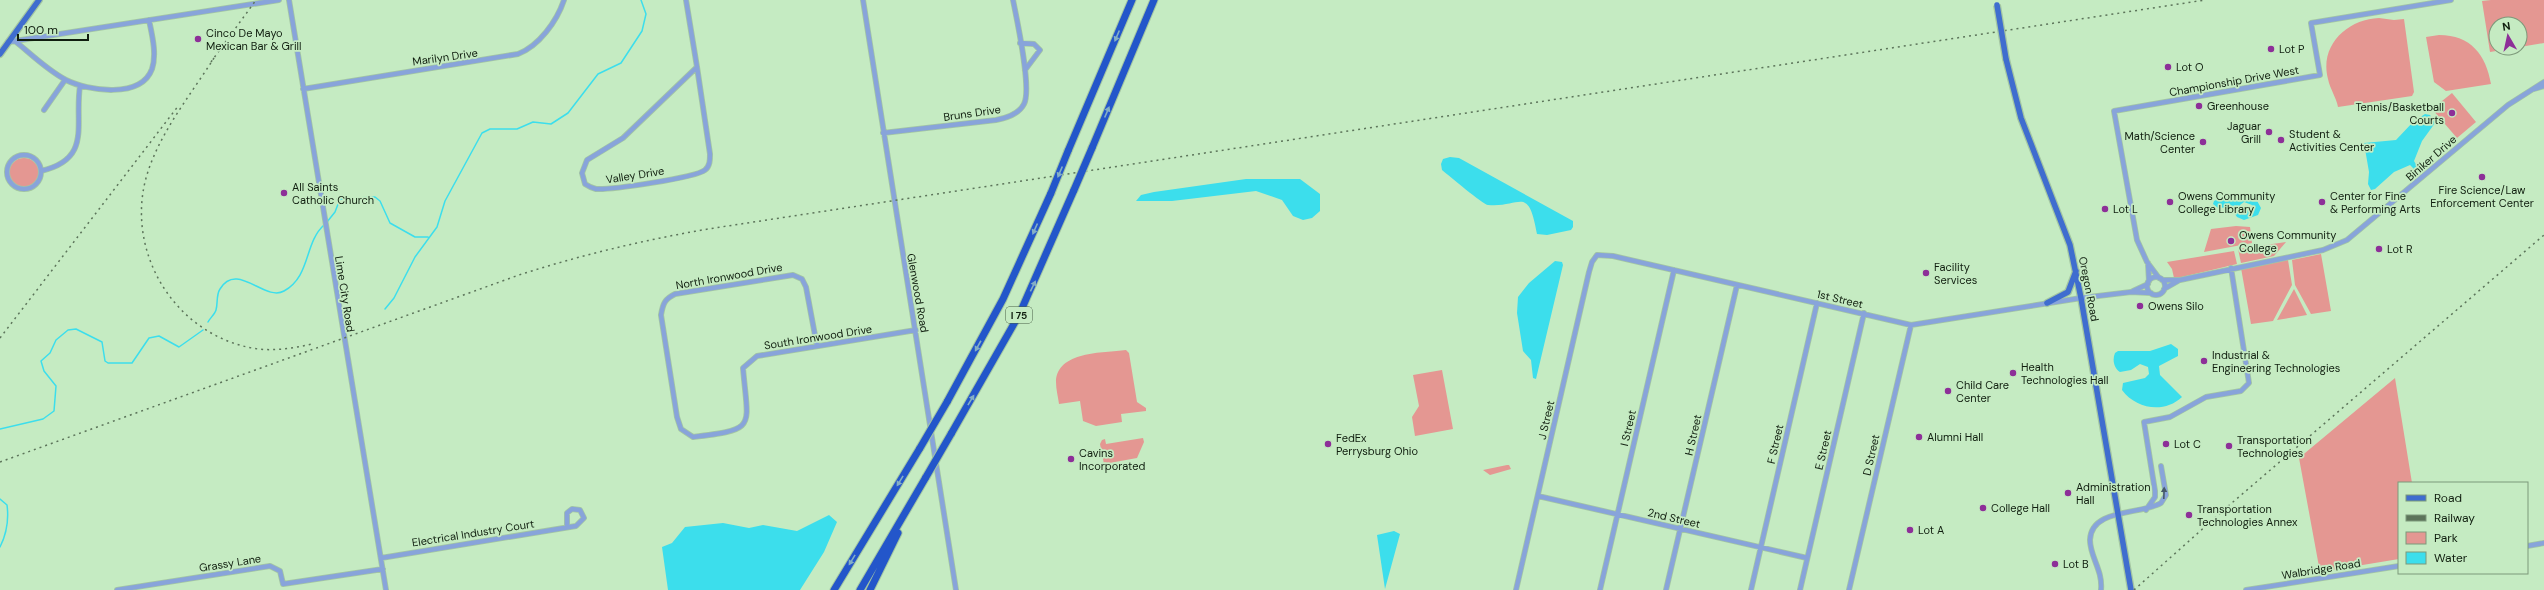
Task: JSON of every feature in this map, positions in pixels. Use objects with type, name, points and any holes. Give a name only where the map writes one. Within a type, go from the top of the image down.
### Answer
[{"type":"highway","name":"I 75","points":[[834,590],[920,448],[1001,304],[1051,193],[1132,0]]},
{"type":"highway","name":"I 75","points":[[860,590],[1019,315],[1092,148],[1154,0]]},
{"type":"highway","points":[[870,590],[888,556],[910,504]]},
{"type":"main road","points":[[0,54],[12,42],[39,0]]},
{"type":"main road","name":"Oregon Road","points":[[1997,2],[2006,59],[2020,118],[2064,226],[2076,271],[2131,590]]},
{"type":"main road","points":[[2046,303],[2068,292],[2076,271]]},
{"type":"street","points":[[12,42],[279,0]]},
{"type":"street","name":"Lime City Road","points":[[289,0],[386,590]]},
{"type":"street","name":"Marilyn Drive","points":[[303,89],[518,54],[532,45],[547,30],[564,0]]},
{"type":"street","name":"Valley Drive","points":[[686,0],[697,67],[709,147],[708,167],[700,174],[612,188],[594,189],[585,184],[582,173],[587,160],[623,138],[697,67]]},
{"type":"street","name":"Glenwood Road","points":[[862,0],[916,330],[956,590]]},
{"type":"street","name":"Bruns Drive","points":[[883,133],[1009,116],[1021,108],[1026,100],[1025,70],[1014,0]]},
{"type":"street","name":"Championship Drive West","points":[[2161,279],[2148,263],[2136,233],[2114,111],[2320,75],[2311,23],[2451,0]]},
{"type":"street","points":[[12,42],[66,80],[80,86],[125,88],[135,86],[147,77],[154,61],[150,20]]},
{"type":"street","points":[[1020,43],[1034,44],[1040,50],[1025,70]]},
{"type":"street","points":[[44,110],[66,80]]},
{"type":"street","name":"Biniker Drive","points":[[2164,289],[2180,280],[2231,268],[2323,250],[2347,240],[2508,105],[2544,82]]},
{"type":"street","points":[[41,171],[63,163],[75,149],[80,126],[80,86]]},
{"type":"street","name":"Biniker Drive","points":[[2532,89],[2544,86]]},
{"type":"street","points":[[22,155],[35,159],[41,171],[37,183],[24,190],[14,187],[6,174],[10,161],[22,155]]},
{"type":"street","points":[[0,175],[6,174]]},
{"type":"street","name":"1st Street","points":[[1597,256],[1607,254],[1911,324],[2081,298]]},
{"type":"street","name":"J Street","points":[[1516,590],[1589,272],[1592,262],[1597,256]]},
{"type":"street","name":"Championship Drive West","points":[[2148,263],[2149,282]]},
{"type":"street","points":[[2146,510],[2155,497],[2144,422],[2170,417],[2206,397],[2241,391],[2249,383],[2231,268]]},
{"type":"street","name":"I Street","points":[[1600,590],[1674,270]]},
{"type":"street","name":"North Ironwood Drive","points":[[692,437],[681,429],[677,417],[661,315],[666,299],[675,294],[793,275],[802,279],[806,287],[817,346]]},
{"type":"street","points":[[2081,298],[2131,292],[2160,294],[2164,289],[2161,279],[2154,278],[2131,292]]},
{"type":"street","name":"Biniker Drive","points":[[2161,279],[2180,280]]},
{"type":"street","points":[[2149,282],[2148,290],[2151,294]]},
{"type":"street","name":"H Street","points":[[1666,590],[1737,284]]},
{"type":"street","name":"F Street","points":[[1751,590],[1817,303]]},
{"type":"street","name":"E Street","points":[[1800,590],[1864,314]]},
{"type":"street","name":"D Street","points":[[1849,590],[1911,324]]},
{"type":"street","name":"South Ironwood Drive","points":[[692,437],[733,432],[743,426],[748,415],[743,368],[749,361],[757,356],[916,330]]},
{"type":"street","points":[[2101,590],[2100,568],[2091,545],[2092,532],[2099,522],[2118,515],[2146,510],[2157,506],[2164,499],[2161,466]]},
{"type":"street","name":"2nd Street","points":[[1538,496],[1807,558]]},
{"type":"street","name":"Electrical Industry Court","points":[[381,558],[576,526],[582,522],[583,514],[580,510],[572,509],[567,513],[567,527]]},
{"type":"street","points":[[2528,546],[2544,543]]},
{"type":"street","name":"Grassy Lane","points":[[117,590],[270,566],[280,571],[283,584]]},
{"type":"street","name":"Walbridge Road","points":[[2246,590],[2398,566]]},
{"type":"street","points":[[284,590],[283,584],[383,570]]},
{"type":"green space","points":[[2544,0],[2544,43],[2528,46],[2528,16],[2488,16],[2488,39],[2482,1]]},
{"type":"green space","points":[[2379,18],[2394,20],[2404,19],[2414,92],[2412,96],[2338,107],[2329,83],[2326,67],[2328,55],[2332,45],[2338,36],[2357,23]]},
{"type":"green space","points":[[2439,35],[2460,39],[2475,49],[2485,64],[2491,84],[2446,91],[2434,82],[2426,37]]},
{"type":"green space","name":"Tennis/Basketball Courts","points":[[2452,93],[2476,122],[2457,138],[2432,109]]},
{"type":"green space","points":[[24,158],[35,162],[39,173],[35,184],[24,188],[13,184],[9,173],[13,162]]},
{"type":"green space","points":[[2236,226],[2250,227],[2252,243],[2204,252],[2211,229]]},
{"type":"green space","points":[[2286,242],[2274,256],[2241,263],[2238,249]]},
{"type":"green space","points":[[2234,251],[2237,264],[2182,277],[2174,278],[2172,269],[2167,262]]},
{"type":"green space","points":[[2321,254],[2331,311],[2311,314],[2295,285],[2292,260]]},
{"type":"green space","points":[[2288,260],[2292,285],[2273,321],[2251,324],[2241,268]]},
{"type":"green space","points":[[2294,289],[2307,315],[2277,320]]},
{"type":"green space","points":[[1126,350],[1129,353],[1137,402],[1146,408],[1146,411],[1121,414],[1122,422],[1096,426],[1083,421],[1080,401],[1059,404],[1056,382],[1058,372],[1064,364],[1073,359],[1094,353]]},
{"type":"green space","points":[[1442,370],[1453,429],[1415,436],[1412,417],[1419,406],[1413,375]]},
{"type":"green space","points":[[2395,378],[2412,482],[2398,482],[2398,559],[2320,572],[2299,458]]},
{"type":"green space","points":[[1143,438],[1144,442],[1137,458],[1104,464],[1100,444],[1102,440],[1105,439],[1106,444]]},
{"type":"green space","points":[[1509,465],[1511,469],[1490,475],[1483,470]]},
{"type":"water","points":[[2425,114],[2430,115],[2435,123],[2422,141],[2414,161],[2417,166],[2414,169],[2410,165],[2394,172],[2375,189],[2371,190],[2368,184],[2369,172],[2364,143],[2396,140],[2413,122]]},
{"type":"water","points":[[1450,157],[1459,158],[1573,221],[1573,227],[1571,230],[1547,235],[1537,234],[1534,219],[1526,204],[1516,202],[1499,205],[1485,204],[1442,170],[1441,164],[1443,159]]},
{"type":"water","points":[[1246,179],[1300,179],[1320,194],[1320,211],[1312,218],[1303,220],[1293,216],[1282,200],[1256,191],[1172,201],[1136,201],[1141,195],[1154,192]]},
{"type":"water","points":[[2248,195],[2255,197],[2261,208],[2258,215],[2244,220],[2237,217],[2230,207],[2218,208],[2213,204],[2214,201],[2225,196]],"holes":[[[2244,202],[2252,205],[2251,210],[2241,210],[2240,205]]]},
{"type":"water","points":[[1555,261],[1562,262],[1563,265],[1536,379],[1533,378],[1531,360],[1523,351],[1517,313],[1518,297],[1529,283]]},
{"type":"water","points":[[2171,344],[2178,349],[2178,356],[2159,366],[2160,375],[2182,397],[2167,406],[2159,407],[2150,407],[2135,402],[2122,390],[2123,383],[2145,378],[2149,374],[2148,367],[2140,364],[2131,370],[2120,372],[2114,364],[2115,353],[2118,351],[2150,351]]},
{"type":"water","points":[[829,515],[837,522],[824,552],[800,590],[668,590],[662,547],[672,543],[685,527],[723,523],[749,528],[763,525],[797,531]]},
{"type":"water","points":[[1394,531],[1400,534],[1385,589],[1377,535]]},
{"type":"waterway","points":[[385,309],[394,298],[415,257],[437,227],[445,201],[482,133],[490,129],[517,129],[533,122],[551,124],[568,113],[598,74],[621,63],[642,31],[646,14],[641,0]]},
{"type":"waterway","points":[[327,222],[335,212],[340,199],[375,197],[380,201],[390,223],[415,237],[428,237]]},
{"type":"waterway","points":[[208,322],[215,313],[219,291],[227,281],[234,279],[243,280],[276,293],[284,291],[293,285],[299,277],[313,241],[324,225]]},
{"type":"waterway","points":[[0,429],[43,419],[54,411],[56,386],[44,371],[41,361],[50,353],[56,340],[68,330],[76,329],[102,342],[105,361],[108,363],[132,363],[149,338],[159,336],[179,347],[203,330]]},
{"type":"waterway","points":[[0,499],[7,505],[8,516],[6,532],[0,547]]},
{"type":"railway","points":[[211,62],[256,0]]},
{"type":"railway","points":[[0,462],[519,275],[589,255],[660,238],[708,229],[2205,0]]},
{"type":"railway","points":[[214,58],[165,133],[150,165],[145,182],[141,211],[144,239],[152,265],[165,290],[183,311],[204,329],[230,342],[265,350],[285,349],[312,344]]},
{"type":"railway","points":[[0,338],[179,105]]},
{"type":"railway","points":[[2134,590],[2226,508],[2544,235]]},
{"type":"place","name":"Cinco De Mayo Mexican Bar & Grill","points":[[198,39]]},
{"type":"place","name":"Lot P","points":[[2271,49]]},
{"type":"place","name":"Lot O","points":[[2168,67]]},
{"type":"place","name":"Greenhouse","points":[[2199,106]]},
{"type":"place","name":"Tennis/Basketball Courts","points":[[2452,113]]},
{"type":"place","name":"Jaguar Grill","points":[[2269,132]]},
{"type":"place","name":"Student & Activities Center","points":[[2281,140]]},
{"type":"place","name":"Math/Science Center","points":[[2203,142]]},
{"type":"place","name":"Fire Science/Law Enforcement Center","points":[[2482,177]]},
{"type":"place","name":"All Saints Catholic Church","points":[[284,193]]},
{"type":"place","name":"Owens Community College Library","points":[[2170,202]]},
{"type":"place","name":"Center for Fine & Performing Arts","points":[[2322,202]]},
{"type":"place","name":"Lot L","points":[[2105,209]]},
{"type":"place","name":"Owens Community College","points":[[2231,241]]},
{"type":"place","name":"Lot R","points":[[2379,249]]},
{"type":"place","name":"Facility Services","points":[[1926,273]]},
{"type":"place","name":"Owens Silo","points":[[2140,306]]},
{"type":"place","name":"Industrial & Engineering Technologies","points":[[2204,361]]},
{"type":"place","name":"Health Technologies Hall","points":[[2013,373]]},
{"type":"place","name":"Child Care Center","points":[[1948,391]]},
{"type":"place","name":"Alumni Hall","points":[[1919,437]]},
{"type":"place","name":"FedEx Perrysburg Ohio","points":[[1328,444]]},
{"type":"place","name":"Lot C","points":[[2166,444]]},
{"type":"place","name":"Transportation Technologies","points":[[2229,446]]},
{"type":"place","name":"Cavins Incorporated","points":[[1071,459]]},
{"type":"place","name":"Administration Hall","points":[[2068,493]]},
{"type":"place","name":"College Hall","points":[[1983,508]]},
{"type":"place","name":"Transportation Technologies Annex","points":[[2189,515]]},
{"type":"place","name":"Lot A","points":[[1910,530]]},
{"type":"place","name":"Lot B","points":[[2055,564]]}]
